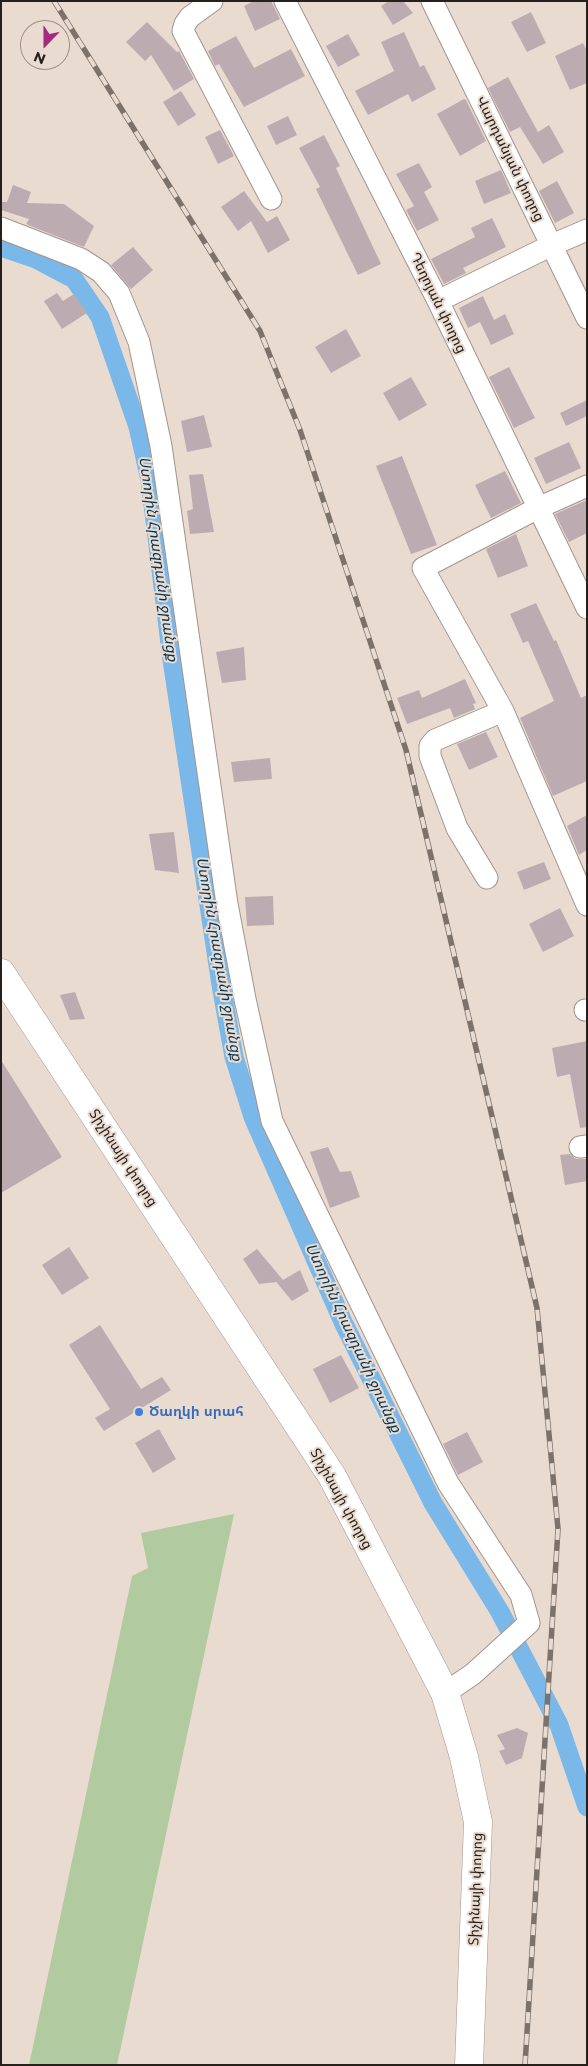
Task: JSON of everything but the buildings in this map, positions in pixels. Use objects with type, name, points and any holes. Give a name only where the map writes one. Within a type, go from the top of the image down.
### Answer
[{"type":"street","points":[[212,1],[190,17],[183,31],[272,199]]},
{"type":"street","name":"Դեղոյան փողոց","points":[[285,1],[438,301],[587,608]]},
{"type":"street","name":"Վարդանյան փողոց","points":[[432,1],[587,318]]},
{"type":"street","points":[[1,228],[81,259],[102,272],[120,293],[139,342],[161,446],[227,904],[247,1008],[272,1121],[448,1483],[521,1595],[529,1623],[473,1674],[444,1693]]},
{"type":"street","points":[[438,301],[552,245],[587,230]]},
{"type":"street","points":[[587,486],[538,508],[423,568],[503,711],[587,905]]},
{"type":"street","points":[[487,878],[457,828],[430,756],[430,746],[435,740],[503,711]]},
{"type":"street","name":"Տիչինայի փողոց","points":[[1,973],[332,1476],[444,1693],[464,1757],[478,1822],[469,2065]]},
{"type":"green space","points":[[234,1514],[117,2065],[29,2065],[132,1576],[148,1568],[141,1533]]},
{"type":"waterway","name":"Ստորին Հրազդանի ջրանցք","points":[[1,247],[36,259],[74,279],[100,317],[138,427],[150,480],[172,660],[221,985],[234,1057],[253,1117],[343,1322],[433,1503],[500,1612],[559,1725],[587,1807]]},
{"type":"railway","points":[[54,1],[260,331],[300,430],[406,750],[537,1308],[558,1529],[525,2065]]},
{"type":"place","name":"Ծաղկի սրահ","points":[[139,1412]]}]
